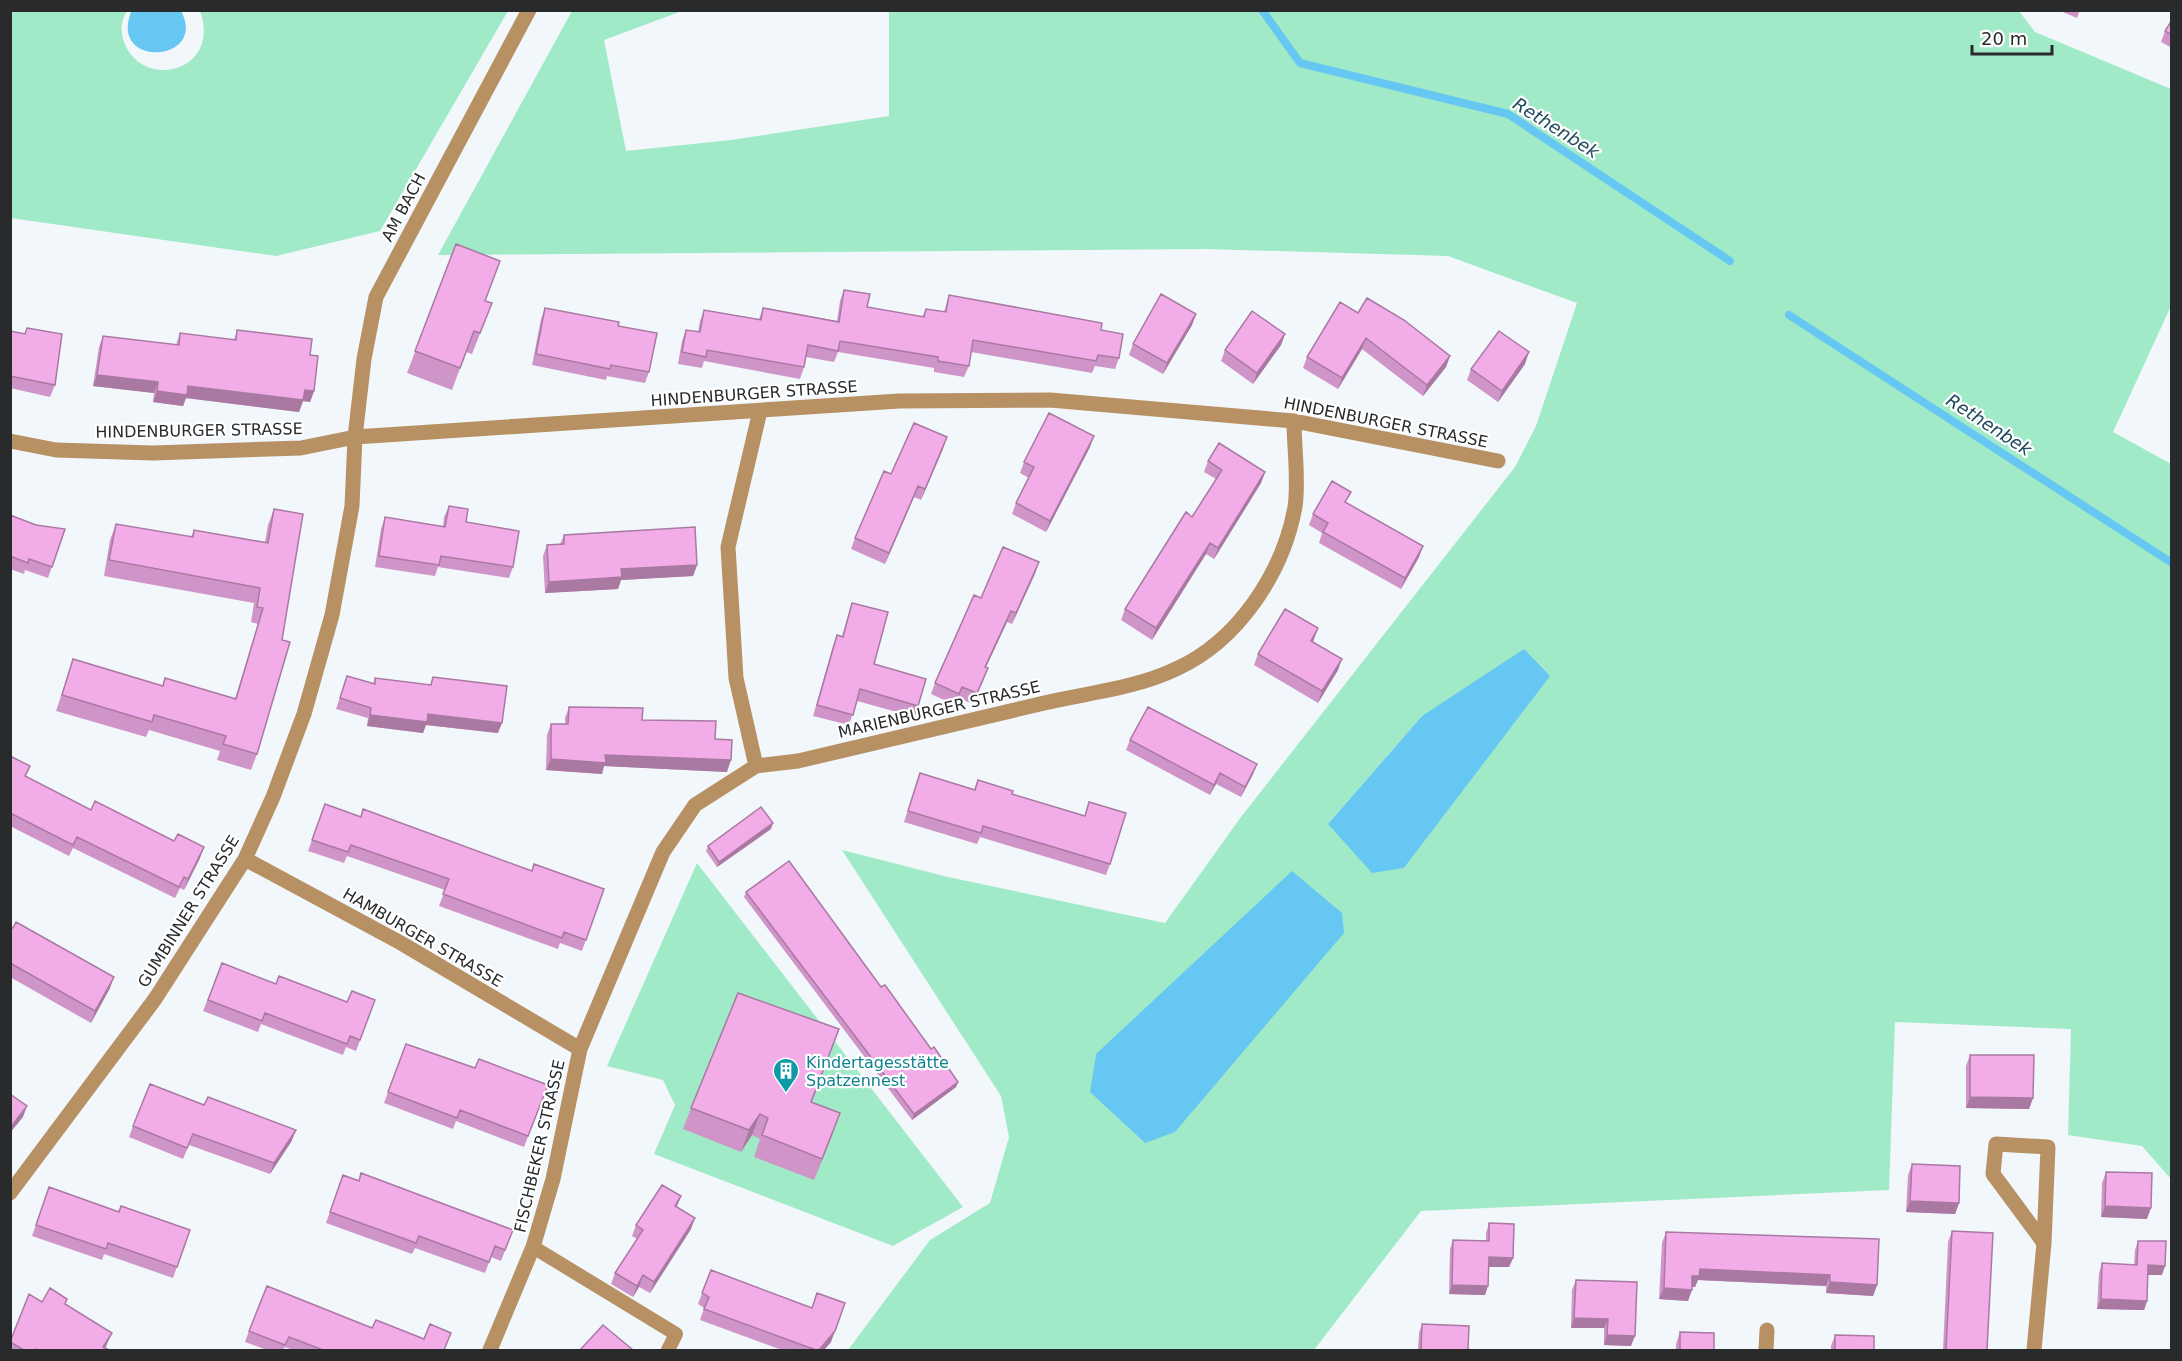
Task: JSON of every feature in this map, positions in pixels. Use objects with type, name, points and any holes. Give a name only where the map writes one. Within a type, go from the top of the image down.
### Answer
[{"type":"street","name":"AM BACH","points":[[355,436],[364,358],[376,297],[529,10]]},
{"type":"street","name":"HINDENBURGER STRASSE","points":[[10,441],[56,450],[153,453],[301,448],[355,436],[899,401],[1050,400],[1294,421],[1498,461]]},
{"type":"street","points":[[756,766],[736,678],[728,547],[760,411]]},
{"type":"street","name":"MARIENBURGER STRASSE","points":[[580,1049],[663,852],[695,805],[756,766],[798,760],[1069,697],[1123,687],[1176,670],[1200,656],[1233,629],[1266,585],[1283,547],[1295,506],[1294,421]]},
{"type":"street","name":"GUMBINNER STRASSE","points":[[10,1193],[155,999],[245,859],[273,797],[304,714],[332,615],[352,506],[355,436]]},
{"type":"street","name":"HAMBURGER STRASSE","points":[[245,859],[401,943],[580,1049]]},
{"type":"street","name":"FISCHBEKER STRASSE","points":[[490,1350],[533,1247],[553,1179],[580,1049]]},
{"type":"street","points":[[2034,1350],[2044,1243],[2048,1147],[1996,1143],[1993,1174],[2044,1243]]},
{"type":"street","points":[[1766,1350],[1767,1330]]},
{"type":"lane","points":[[533,1247],[676,1334],[668,1350]]},
{"type":"green space","points":[[11,10],[127,11],[122,26],[124,42],[134,57],[147,67],[162,70],[177,68],[191,60],[200,48],[204,32],[200,11],[508,11],[380,231],[276,256],[11,218]]},
{"type":"green space","points":[[889,10],[2019,11],[2035,32],[2171,89],[2171,306],[2113,432],[2171,464],[2171,1179],[2142,1146],[2068,1135],[2071,1029],[1895,1022],[1889,1190],[1421,1211],[1314,1350],[848,1350],[930,1240],[990,1203],[1009,1137],[1001,1096],[842,850],[948,877],[1165,923],[1241,817],[1515,467],[1536,426],[1577,303],[1448,256],[1205,249],[438,255],[572,11],[682,11],[604,40],[626,151],[731,140],[889,116]],"holes":[[[1550,675],[1404,868],[1328,824],[1422,716]],[[1096,1054],[1145,1143],[1091,1092]]]},
{"type":"green space","points":[[697,863],[963,1207],[893,1246],[654,1154],[675,1105],[663,1080],[607,1066]]},
{"type":"water","points":[[132,10],[181,11],[186,28],[182,41],[171,49],[157,52],[143,50],[133,42],[128,29]]},
{"type":"water","points":[[1524,649],[1550,676],[1404,868],[1372,873],[1328,824],[1422,716]]},
{"type":"water","points":[[1292,871],[1342,913],[1344,933],[1175,1132],[1145,1143],[1090,1092],[1096,1054]]},
{"type":"building","points":[[2172,20],[2172,35],[2165,31]]},
{"type":"building","points":[[456,244],[500,261],[485,301],[492,303],[480,333],[474,331],[460,368],[415,351]]},
{"type":"building","points":[[844,290],[870,294],[867,307],[924,317],[926,309],[946,312],[949,295],[1102,323],[1101,330],[1123,334],[1119,358],[1098,355],[1096,361],[973,340],[969,366],[938,361],[938,357],[840,341],[838,351],[808,345],[804,367],[707,350],[706,357],[682,352],[686,330],[700,332],[704,310],[761,320],[763,308],[839,322]]},
{"type":"building","points":[[1161,294],[1196,314],[1167,363],[1133,344]]},
{"type":"building","points":[[1367,298],[1404,320],[1450,356],[1427,385],[1366,338],[1342,378],[1307,357],[1340,302],[1358,313]]},
{"type":"building","points":[[545,308],[619,322],[618,326],[657,333],[649,372],[611,365],[610,369],[536,354]]},
{"type":"building","points":[[1252,311],[1285,334],[1257,373],[1225,350]]},
{"type":"building","points":[[27,328],[62,334],[55,385],[10,376],[10,331],[25,334]]},
{"type":"building","points":[[237,330],[312,339],[310,355],[318,356],[314,391],[305,390],[303,400],[188,386],[187,395],[157,391],[158,382],[97,375],[103,336],[179,345],[180,333],[236,340]]},
{"type":"building","points":[[1499,331],[1529,352],[1502,391],[1471,369]]},
{"type":"building","points":[[1049,413],[1094,436],[1050,521],[1016,503],[1034,467],[1024,462]]},
{"type":"building","points":[[914,423],[947,437],[925,489],[918,486],[889,553],[855,538],[884,471],[891,474]]},
{"type":"building","points":[[1219,443],[1265,472],[1218,548],[1210,543],[1156,628],[1125,609],[1186,512],[1192,517],[1222,470],[1208,461]]},
{"type":"building","points":[[1332,481],[1351,492],[1345,502],[1423,546],[1405,578],[1323,532],[1328,523],[1313,514]]},
{"type":"building","points":[[449,506],[468,509],[466,522],[519,531],[513,567],[441,556],[439,565],[379,556],[385,517],[445,527]]},
{"type":"building","points":[[274,509],[303,514],[282,640],[290,642],[257,754],[223,744],[226,736],[154,715],[152,722],[62,695],[73,659],[163,686],[165,678],[236,699],[263,608],[257,607],[260,588],[109,560],[116,524],[193,537],[194,530],[268,543]]},
{"type":"building","points":[[10,515],[36,525],[65,529],[52,567],[29,559],[28,563],[10,556]]},
{"type":"building","points":[[695,527],[697,565],[621,569],[622,577],[549,582],[547,545],[564,544],[564,535]]},
{"type":"building","points":[[1003,547],[1039,562],[1016,613],[1011,611],[985,667],[988,668],[977,693],[962,687],[959,694],[935,683],[974,595],[981,598]]},
{"type":"building","points":[[852,603],[888,612],[874,664],[926,679],[918,706],[860,689],[853,715],[817,705],[837,635],[843,637]]},
{"type":"building","points":[[1285,609],[1318,628],[1311,641],[1342,659],[1322,691],[1258,654]]},
{"type":"building","points":[[347,676],[375,684],[375,678],[431,685],[433,677],[507,686],[502,723],[428,714],[427,722],[370,715],[371,708],[340,698]]},
{"type":"building","points":[[569,707],[643,708],[642,720],[716,721],[715,739],[732,740],[731,760],[605,755],[606,763],[551,759],[551,724],[568,724]]},
{"type":"building","points":[[1148,707],[1257,764],[1245,787],[1220,773],[1214,785],[1130,740]]},
{"type":"building","points":[[10,756],[30,766],[25,776],[91,810],[95,801],[174,841],[178,834],[204,847],[188,879],[184,877],[179,887],[77,837],[73,845],[10,813]]},
{"type":"building","points":[[920,773],[975,790],[978,780],[1013,791],[1012,794],[1085,816],[1089,802],[1126,813],[1110,864],[983,826],[981,833],[908,811]]},
{"type":"building","points":[[325,804],[361,817],[363,809],[532,871],[534,864],[604,889],[586,940],[564,932],[562,938],[443,894],[449,879],[351,845],[348,852],[312,840]]},
{"type":"building","points":[[761,807],[773,823],[719,862],[708,846]]},
{"type":"building","points":[[789,861],[881,987],[885,985],[931,1049],[934,1047],[958,1082],[914,1114],[746,892]]},
{"type":"building","points":[[16,922],[114,977],[95,1011],[10,963],[10,926],[13,928]]},
{"type":"building","points":[[222,963],[276,984],[279,976],[347,1002],[352,991],[375,1000],[360,1040],[350,1036],[347,1044],[265,1013],[262,1021],[208,1000]]},
{"type":"building","name":"Kindertagesstätte Spatzennest","points":[[738,993],[839,1029],[811,1102],[840,1113],[822,1159],[762,1135],[768,1118],[760,1114],[749,1130],[691,1108]]},
{"type":"building","points":[[406,1044],[475,1068],[479,1059],[548,1085],[528,1136],[460,1110],[457,1118],[388,1092]]},
{"type":"building","points":[[1970,1055],[2034,1055],[2033,1098],[1970,1097]]},
{"type":"building","points":[[150,1084],[204,1105],[208,1097],[296,1130],[274,1163],[193,1134],[187,1148],[133,1126]]},
{"type":"building","points":[[10,1094],[27,1106],[10,1128]]},
{"type":"building","points":[[1912,1164],[1960,1166],[1959,1203],[1910,1201]]},
{"type":"building","points":[[2106,1172],[2152,1173],[2151,1208],[2105,1206]]},
{"type":"building","points":[[361,1173],[513,1230],[505,1250],[495,1246],[489,1262],[419,1236],[416,1243],[330,1212],[343,1175],[359,1181]]},
{"type":"building","points":[[662,1185],[681,1196],[675,1206],[695,1218],[654,1282],[643,1275],[637,1286],[615,1273],[643,1230],[636,1225]]},
{"type":"building","points":[[49,1187],[119,1212],[121,1206],[190,1230],[177,1267],[108,1243],[106,1249],[36,1225]]},
{"type":"building","points":[[1489,1223],[1514,1224],[1513,1258],[1489,1257],[1488,1286],[1452,1285],[1453,1240],[1489,1241]]},
{"type":"building","points":[[1952,1231],[1993,1233],[1987,1350],[1946,1350]]},
{"type":"building","points":[[1666,1232],[1879,1239],[1877,1285],[1830,1282],[1830,1275],[1700,1269],[1699,1276],[1692,1276],[1692,1290],[1664,1288]]},
{"type":"building","points":[[2138,1241],[2166,1241],[2165,1266],[2148,1265],[2147,1301],[2101,1299],[2102,1263],[2137,1265]]},
{"type":"building","points":[[711,1270],[812,1308],[817,1293],[845,1303],[835,1331],[819,1350],[816,1350],[704,1309],[709,1297],[702,1293]]},
{"type":"building","points":[[1576,1280],[1637,1282],[1635,1336],[1607,1335],[1608,1319],[1574,1318]]},
{"type":"building","points":[[267,1286],[372,1328],[376,1320],[424,1339],[430,1324],[451,1333],[444,1350],[323,1350],[289,1337],[285,1345],[249,1331]]},
{"type":"building","points":[[50,1288],[67,1299],[65,1304],[112,1333],[103,1347],[109,1350],[24,1350],[10,1342],[29,1294],[42,1302]]},
{"type":"building","points":[[1422,1324],[1469,1326],[1468,1350],[1421,1350]]},
{"type":"building","points":[[603,1325],[633,1350],[580,1350]]},
{"type":"building","points":[[1680,1332],[1714,1333],[1714,1350],[1680,1350]]},
{"type":"building","points":[[1835,1335],[1874,1336],[1874,1350],[1835,1350]]},
{"type":"waterway","name":"Rethenbek","points":[[1262,10],[1300,63],[1508,114],[1730,261]]},
{"type":"waterway","name":"Rethenbek","points":[[1789,315],[2172,563]]},
{"type":"place","name":"Kindertagesstätte Spatzennest","points":[[786,1094]]}]
